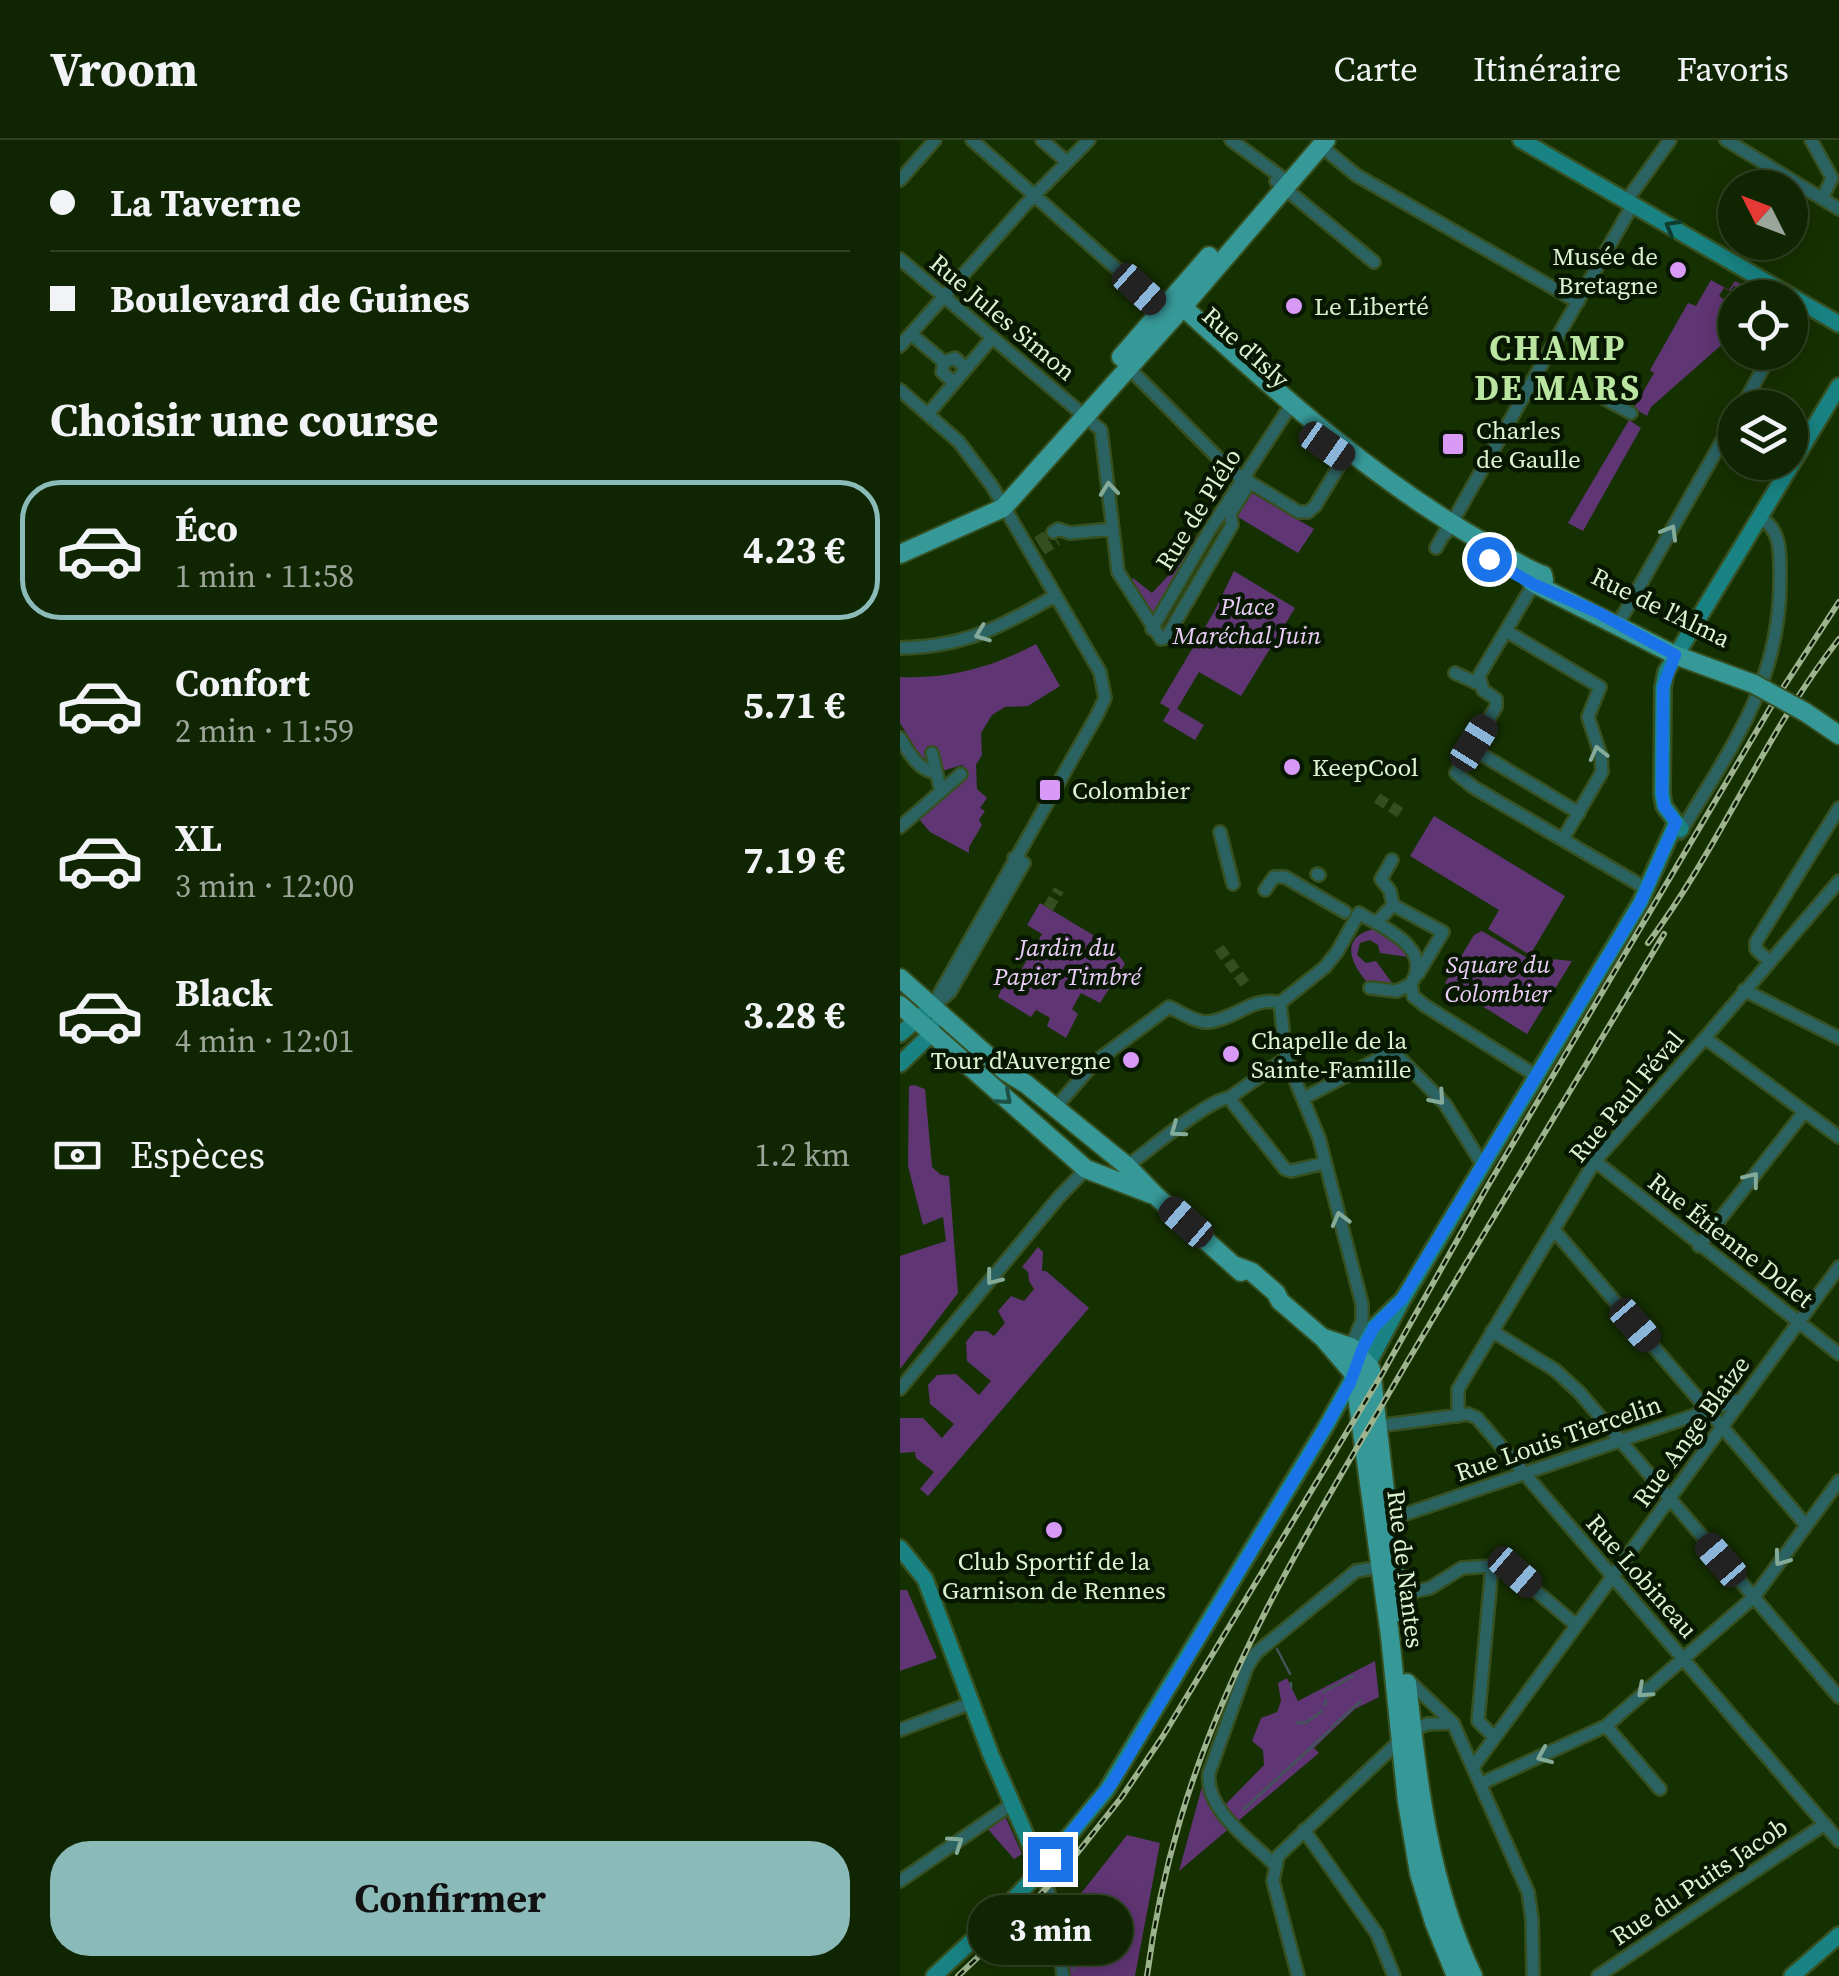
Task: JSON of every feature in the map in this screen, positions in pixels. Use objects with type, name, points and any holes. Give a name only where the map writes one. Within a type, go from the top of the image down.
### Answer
[{"type":"main road","points":[[1522,140],[1763,280]]},
{"type":"main road","points":[[900,554],[1000,502],[1174,311],[1214,251],[1319,142]]},
{"type":"main road","points":[[1081,413],[1128,367],[1282,182]]},
{"type":"main road","points":[[1808,307],[1839,324]]},
{"type":"main road","name":"Rue d'Isly","points":[[1174,311],[1344,458],[1445,534]]},
{"type":"main road","points":[[1358,1366],[1647,889],[1678,828],[1664,806],[1662,794],[1663,687],[1677,651],[1839,386]]},
{"type":"main road","name":"Rue d'Isly","points":[[1287,410],[1445,534]]},
{"type":"main road","points":[[900,544],[1000,502]]},
{"type":"main road","name":"Rue de l'Alma","points":[[1445,534],[1677,651],[1698,652],[1839,735]]},
{"type":"main road","name":"Rue de l'Alma","points":[[1536,580],[1622,617],[1677,651]]},
{"type":"main road","points":[[900,978],[1005,1071],[1127,1166],[1257,1289],[1270,1300],[1280,1302],[1358,1366]]},
{"type":"main road","points":[[900,1005],[1086,1169],[1156,1196]]},
{"type":"main road","points":[[900,1034],[932,1007]]},
{"type":"main road","points":[[900,1064],[932,1033],[932,1007]]},
{"type":"main road","points":[[934,1976],[994,1921],[1112,1783],[1331,1421],[1374,1327],[1402,1299]]},
{"type":"main road","points":[[1323,1338],[1358,1366]]},
{"type":"main road","name":"Rue de Nantes","points":[[1358,1366],[1360,1416],[1406,1734]]},
{"type":"main road","name":"Rue de Nantes","points":[[1358,1366],[1378,1426],[1406,1677],[1406,1734]]},
{"type":"main road","points":[[1331,1421],[1346,1412],[1360,1416]]},
{"type":"main road","points":[[902,1555],[925,1578],[971,1703],[1041,1870]]},
{"type":"main road","points":[[1406,1734],[1419,1873],[1456,1976]]},
{"type":"main road","points":[[1406,1734],[1434,1872],[1453,1934],[1473,1976]]},
{"type":"main road","points":[[1792,1976],[1839,1934]]},
{"type":"street","points":[[900,180],[935,140]]},
{"type":"street","points":[[972,140],[1174,311]]},
{"type":"street","points":[[1042,140],[1067,162]]},
{"type":"street","points":[[900,346],[1088,140]]},
{"type":"street","points":[[1231,140],[1374,262]]},
{"type":"street","points":[[1445,534],[1578,302],[1630,202],[1670,140]]},
{"type":"street","points":[[1726,140],[1839,210]]},
{"type":"street","points":[[1811,140],[1832,178],[1822,198]]},
{"type":"street","points":[[1319,142],[1356,176],[1578,302]]},
{"type":"street","name":"Rue Jules Simon","points":[[900,259],[1081,413]]},
{"type":"street","points":[[912,334],[944,362]]},
{"type":"street","points":[[928,414],[992,338]]},
{"type":"street","points":[[944,362],[955,358],[964,368]]},
{"type":"street","points":[[944,362],[942,372],[952,381]]},
{"type":"street","points":[[1128,367],[1231,471],[1299,512],[1308,512],[1315,506],[1344,458]]},
{"type":"street","points":[[900,390],[958,442],[1035,549],[1055,596],[1105,687],[1097,716],[1028,834],[1019,861],[950,992],[932,1007]]},
{"type":"street","points":[[1606,399],[1630,414]]},
{"type":"street","name":"Rue de Plélo","points":[[1247,480],[1230,514],[1232,525],[1166,638],[1161,638],[1152,629],[1287,410]]},
{"type":"street","points":[[1081,413],[1103,434],[1118,572],[1152,629]]},
{"type":"street","points":[[1622,617],[1718,448]]},
{"type":"street","points":[[1678,828],[1699,801],[1752,708],[1775,648],[1780,543],[1773,527],[1758,516]]},
{"type":"street","points":[[1055,536],[1058,529],[1113,529]]},
{"type":"street","points":[[1479,684],[1479,676],[1536,580]]},
{"type":"street","points":[[900,648],[940,646],[971,638],[994,630],[1055,596]]},
{"type":"street","points":[[1506,631],[1600,687],[1588,718],[1603,768],[1563,839]]},
{"type":"street","points":[[1455,673],[1479,684],[1496,699],[1496,707],[1456,773],[1647,889]]},
{"type":"street","points":[[900,738],[913,760],[934,772]]},
{"type":"street","points":[[1471,748],[1579,813]]},
{"type":"street","points":[[932,753],[941,792]]},
{"type":"street","points":[[900,828],[961,774]]},
{"type":"street","points":[[1769,960],[1756,949],[1756,942],[1838,808]]},
{"type":"street","points":[[1220,832],[1233,884]]},
{"type":"street","points":[[1391,908],[1390,891],[1382,879],[1392,860]]},
{"type":"street","points":[[1265,890],[1274,877],[1285,877],[1344,912]]},
{"type":"street","name":"Rue Paul Féval","points":[[1458,1416],[1458,1390],[1595,1161],[1838,883]]},
{"type":"street","points":[[1376,922],[1391,908]]},
{"type":"street","points":[[1370,988],[1397,991],[1413,981],[1443,932],[1391,908]]},
{"type":"street","points":[[1055,1108],[1095,1062],[1169,1006],[1205,1023],[1233,1016],[1261,1001],[1280,1003],[1325,967],[1359,913],[1409,945],[1416,962],[1412,996],[1535,1074]]},
{"type":"street","points":[[1744,990],[1839,1038]]},
{"type":"street","points":[[1280,1003],[1286,1058],[1326,1163],[1364,1314],[1358,1366]]},
{"type":"street","points":[[1706,1038],[1839,1137]]},
{"type":"street","points":[[1304,1098],[1393,1051],[1445,1104],[1482,1164]]},
{"type":"street","points":[[1127,1166],[1221,1098],[1229,1098],[1286,1058]]},
{"type":"street","points":[[1229,1098],[1285,1169],[1326,1163]]},
{"type":"street","points":[[1700,1246],[1804,1112]]},
{"type":"street","name":"Rue Étienne Dolet","points":[[1595,1161],[1839,1354]]},
{"type":"street","points":[[900,1389],[1058,1197],[1086,1169]]},
{"type":"street","points":[[1554,1230],[1806,1524]]},
{"type":"street","name":"Rue Ange Blaize","points":[[1473,1767],[1839,1267]]},
{"type":"street","points":[[1364,1314],[1372,1320],[1384,1317]]},
{"type":"street","points":[[1492,1331],[1564,1376],[1839,1697]]},
{"type":"street","name":"Rue Louis Tiercelin","points":[[1388,1520],[1742,1399]]},
{"type":"street","name":"Rue Lobineau","points":[[1458,1416],[1468,1414],[1477,1418],[1839,1841]]},
{"type":"street","points":[[1378,1426],[1458,1416]]},
{"type":"street","points":[[1480,1784],[1606,1726],[1754,1598],[1839,1480]]},
{"type":"street","points":[[1397,1595],[1430,1588],[1462,1568],[1492,1566],[1515,1572],[1576,1625]]},
{"type":"street","points":[[1492,1566],[1478,1721],[1494,1737]]},
{"type":"street","points":[[1274,1864],[1216,1804],[1208,1787],[1209,1774],[1247,1667],[1256,1653],[1356,1571],[1381,1567]]},
{"type":"street","name":"Rue de Nantes","points":[[1406,1677],[1453,1723],[1528,1892],[1533,1976]]},
{"type":"street","points":[[900,1730],[971,1703]]},
{"type":"street","points":[[1298,1976],[1273,1880],[1274,1864],[1281,1852],[1406,1734],[1428,1724],[1453,1723]]},
{"type":"street","points":[[1606,1726],[1660,1789]]},
{"type":"street","points":[[900,1881],[1012,1804]]},
{"type":"street","name":"Rue du Puits Jacob","points":[[1598,1976],[1824,1824]]},
{"type":"street","points":[[1304,1830],[1376,1934],[1394,1976]]},
{"type":"street","points":[[1041,1870],[1053,1905],[1063,1976]]},
{"type":"green space","points":[[1711,280],[1718,284],[1718,348],[1651,407],[1647,416],[1634,408],[1654,373],[1650,370],[1688,303],[1696,306]]},
{"type":"green space","points":[[1629,420],[1641,428],[1583,531],[1568,523]]},
{"type":"green space","points":[[1250,492],[1314,529],[1298,553],[1238,517]]},
{"type":"green space","points":[[1198,534],[1157,610],[1151,614],[1131,582],[1133,578],[1152,593],[1181,562]]},
{"type":"green space","name":"Place Maréchal Juin","points":[[1234,571],[1295,608],[1241,696],[1199,672],[1177,709],[1204,725],[1195,740],[1163,721],[1170,709],[1160,703]]},
{"type":"green space","points":[[1036,644],[1060,686],[1028,706],[1005,707],[992,715],[981,733],[977,789],[987,798],[980,808],[985,811],[979,820],[982,825],[969,853],[930,832],[919,819],[967,775],[962,765],[942,771],[934,753],[922,759],[900,723],[900,677],[970,670]]},
{"type":"green space","points":[[1434,816],[1565,896],[1530,955],[1488,929],[1499,910],[1410,856]]},
{"type":"green space","name":"Jardin du Papier Timbré","points":[[1040,903],[1113,947],[1125,964],[1100,1003],[1081,993],[1072,1009],[1078,1014],[1066,1038],[1047,1026],[1050,1018],[1036,1010],[1031,1017],[998,997],[1008,972],[1017,977],[1042,934],[1027,925]]},
{"type":"green space","points":[[1374,929],[1400,943],[1408,957],[1380,953],[1378,945],[1370,940],[1360,943],[1357,955],[1366,963],[1376,961],[1392,983],[1366,981],[1353,958],[1352,944],[1356,938]]},
{"type":"green space","name":"Square du Colombier","points":[[1482,931],[1539,965],[1539,973],[1551,959],[1572,961],[1527,1034],[1445,983],[1474,935]]},
{"type":"green space","points":[[909,1086],[925,1089],[932,1167],[949,1176],[958,1293],[900,1369],[900,1256],[946,1241],[943,1217],[923,1225],[908,1166]]},
{"type":"green space","points":[[1038,1247],[1043,1252],[1042,1271],[1089,1308],[928,1496],[920,1489],[934,1472],[916,1458],[915,1452],[900,1453],[900,1418],[923,1418],[942,1438],[954,1424],[930,1404],[928,1385],[937,1375],[956,1374],[979,1395],[991,1381],[967,1361],[966,1342],[975,1331],[987,1331],[994,1336],[1005,1323],[998,1311],[1011,1296],[1024,1301],[1034,1289],[1022,1267]]},
{"type":"green space","points":[[900,1590],[907,1590],[937,1658],[900,1671]]},
{"type":"green space","points":[[1375,1661],[1379,1697],[1355,1709],[1314,1748],[1319,1753],[1238,1821],[1224,1806],[1264,1765],[1263,1750],[1252,1741],[1261,1718],[1277,1712],[1281,1701],[1278,1683],[1287,1678],[1298,1701]]},
{"type":"green space","points":[[1203,1783],[1208,1802],[1231,1827],[1179,1871]]},
{"type":"green space","points":[[1005,1816],[1022,1854],[1014,1859],[987,1828]]},
{"type":"green space","points":[[1127,1835],[1160,1843],[1135,1976],[1069,1976],[1059,1912],[1075,1901]]},
{"type":"waterway","points":[[1277,1649],[1290,1674]]},
{"type":"waterway","points":[[1339,1684],[1353,1676]]},
{"type":"waterway","points":[[1291,1683],[1291,1688]]},
{"type":"waterway","points":[[1323,1692],[1336,1685]]},
{"type":"waterway","points":[[1325,1705],[1326,1700]]},
{"type":"waterway","points":[[1332,1727],[1361,1701]]},
{"type":"waterway","points":[[1297,1723],[1307,1722],[1322,1711]]},
{"type":"waterway","points":[[1244,1809],[1330,1730]]},
{"type":"waterway","points":[[1066,1932],[1074,1970]]},
{"type":"tunnel","points":[[1037,542],[1053,532]]},
{"type":"tunnel","points":[[1042,550],[1057,540]]},
{"type":"tunnel","points":[[1377,798],[1401,813]]},
{"type":"tunnel","points":[[1048,908],[1059,890]]},
{"type":"tunnel","points":[[1219,948],[1248,988]]},
{"type":"railway","points":[[958,1976],[1067,1866],[1121,1798],[1163,1736],[1382,1374],[1486,1189],[1775,700],[1839,602]]},
{"type":"railway","points":[[1648,943],[1698,868],[1788,713],[1839,639]]},
{"type":"railway","points":[[1147,1976],[1161,1893],[1182,1815],[1207,1740],[1272,1599],[1426,1331],[1664,934]]},
{"type":"place","name":"Musée de Bretagne","points":[[1678,270]]},
{"type":"place","name":"Le Liberté","points":[[1294,306]]},
{"type":"place","name":"Charles de Gaulle","points":[[1453,444]]},
{"type":"place","name":"KeepCool","points":[[1292,767]]},
{"type":"place","name":"Colombier","points":[[1050,790]]},
{"type":"place","name":"Chapelle de la Sainte-Famille","points":[[1231,1054]]},
{"type":"place","name":"Tour d'Auvergne","points":[[1131,1060]]},
{"type":"place","name":"Club Sportif de la Garnison de Rennes","points":[[1054,1530]]},
{"type":"district","name":"CHAMP DE MARS","points":[[1558,368]]},
{"type":"route","points":[[1050,1859],[1106,1791],[1144,1729],[1326,1426],[1374,1327],[1402,1299],[1640,903],[1676,822],[1664,806],[1662,794],[1663,687],[1675,655],[1489,559]]}]
